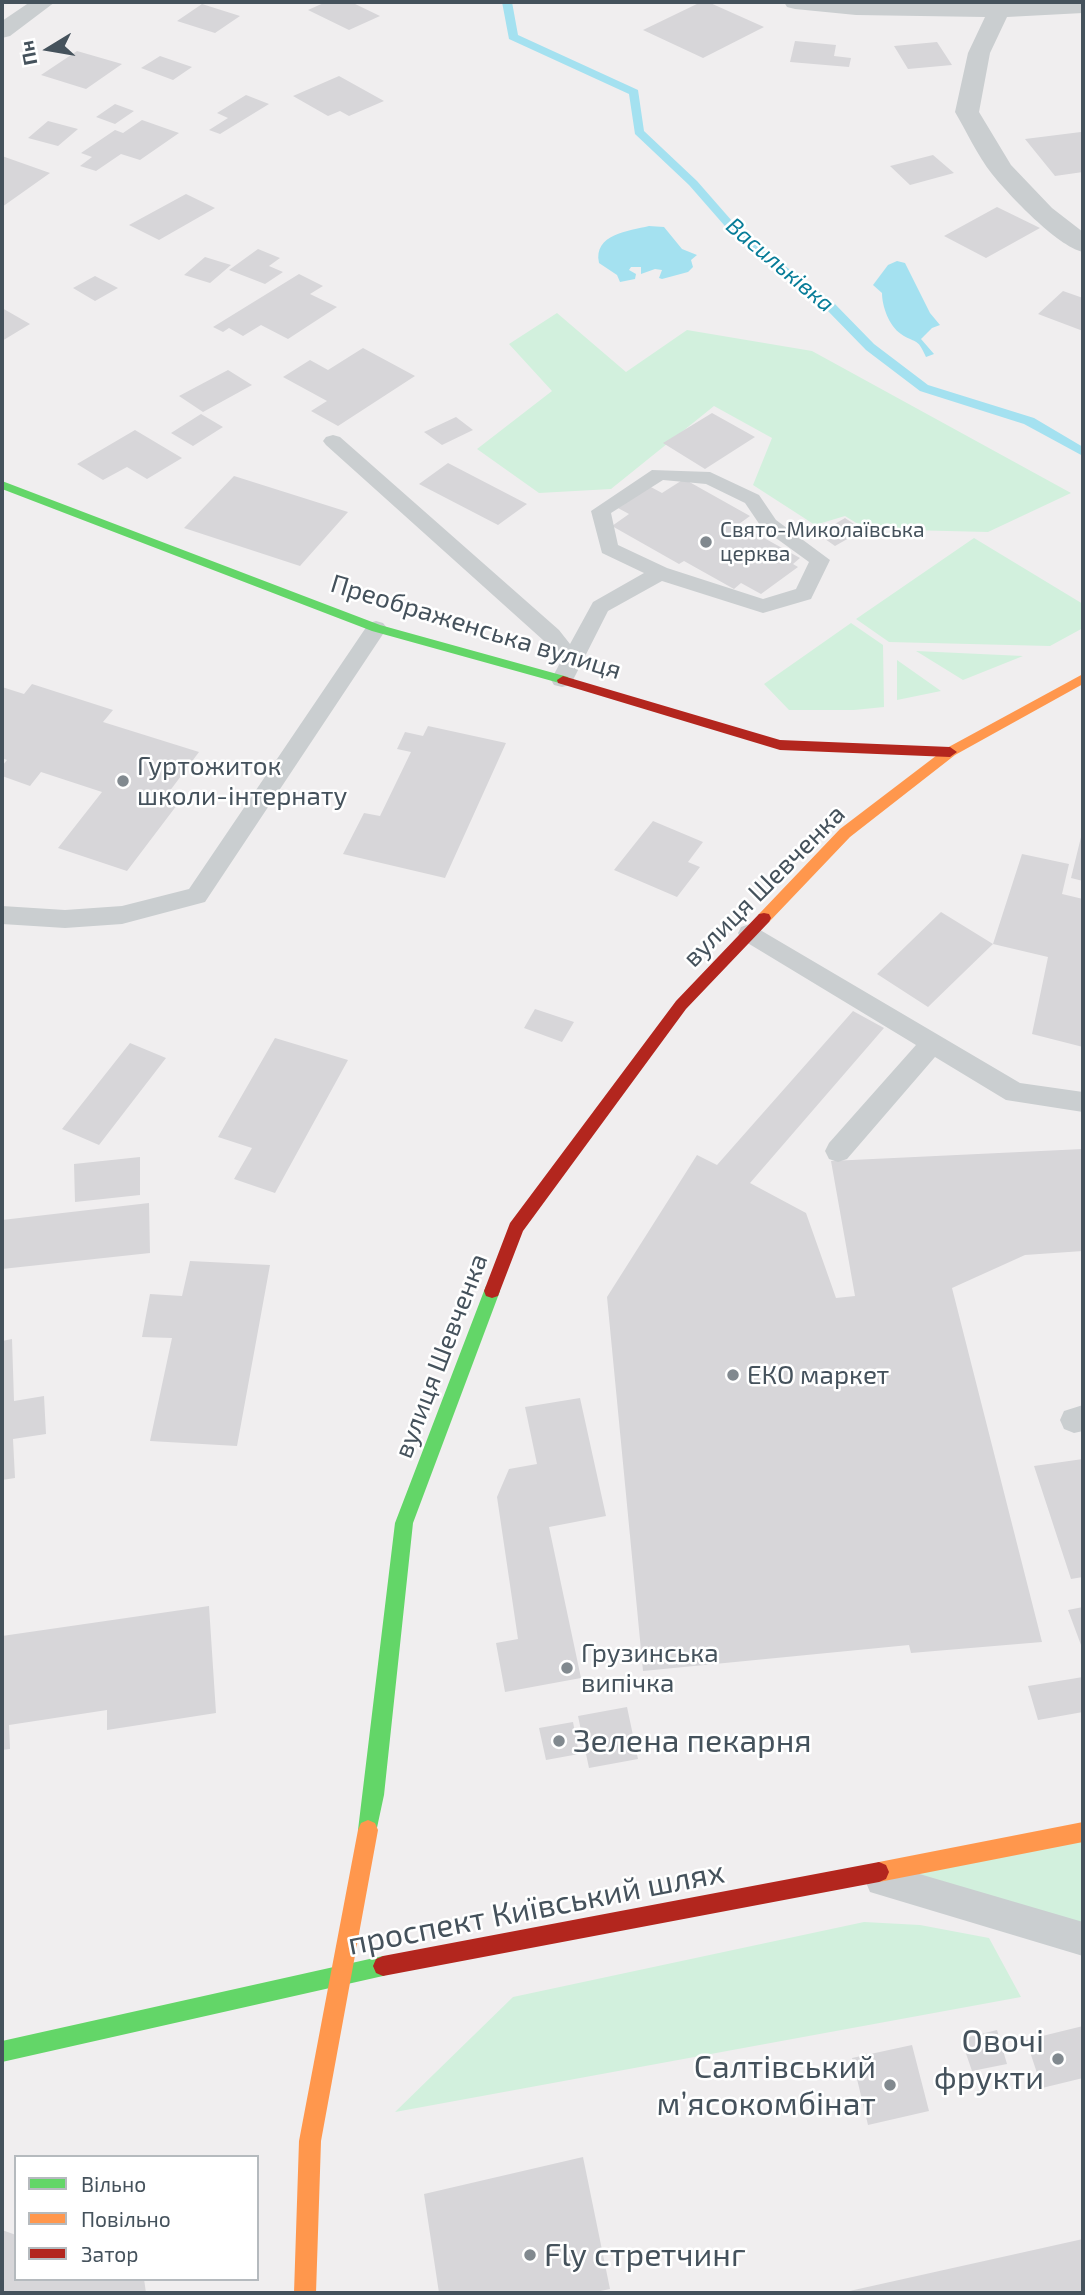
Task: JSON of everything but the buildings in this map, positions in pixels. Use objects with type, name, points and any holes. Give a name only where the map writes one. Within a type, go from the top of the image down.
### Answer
[{"type":"street","points":[[2,31],[44,2]]},
{"type":"street","points":[[795,2],[856,8],[999,11],[1083,6]]},
{"type":"street","points":[[999,11],[979,53],[967,112],[1001,169],[1044,213],[1083,244]]},
{"type":"street","name":"Преображенська вулиця","points":[[2,485],[376,628],[780,745],[950,752]]},
{"type":"street","name":"вулиця Шевченка","points":[[305,2293],[310,2141],[374,1795],[404,1523],[516,1228],[681,1005],[845,833],[950,752],[1083,678]]},
{"type":"street","name":"проспект Київський шлях","points":[[2,2052],[340,1974],[590,1929],[1083,1832]]},
{"type":"lane","points":[[333,441],[551,635],[572,660]]},
{"type":"lane","points":[[562,680],[600,607],[660,573],[763,606],[804,594],[820,560],[769,524],[752,499],[710,478],[659,474],[601,511],[608,548],[660,573]]},
{"type":"lane","points":[[2,915],[65,919],[122,915],[197,896],[376,628]]},
{"type":"lane","points":[[750,933],[1015,1093],[1083,1102]]},
{"type":"lane","points":[[838,1151],[932,1044]]},
{"type":"lane","points":[[860,1874],[1083,1939]]},
{"type":"green space","points":[[557,313],[626,372],[687,330],[812,351],[1071,493],[988,532],[866,529],[845,516],[815,525],[753,485],[772,438],[714,406],[611,489],[539,493],[477,449],[552,391],[509,344]]},
{"type":"green space","points":[[974,538],[1083,604],[1083,628],[1050,646],[889,642],[856,619]]},
{"type":"green space","points":[[851,623],[883,645],[884,707],[789,710],[764,684]]},
{"type":"green space","points":[[916,651],[1023,656],[963,680]]},
{"type":"green space","points":[[897,660],[941,691],[897,700]]},
{"type":"green space","points":[[1083,1832],[1083,1939],[1022,1919],[860,1874]]},
{"type":"green space","points":[[864,1922],[920,1925],[989,1938],[1021,1997],[395,2112],[513,1997]]},
{"type":"water","points":[[649,226],[664,227],[682,249],[697,255],[691,260],[693,267],[688,272],[662,279],[659,278],[662,270],[655,269],[641,274],[641,267],[631,267],[629,270],[636,274],[635,279],[620,282],[617,275],[599,263],[601,246],[623,232]]},
{"type":"water","points":[[897,261],[905,263],[930,313],[940,325],[932,328],[921,339],[934,354],[926,357],[918,343],[901,334],[893,326],[883,304],[882,293],[873,285],[888,265]]},
{"type":"waterway","name":"Васильківка","points":[[507,2],[513,37],[634,92],[639,132],[693,183],[742,239],[828,304],[870,347],[924,388],[1029,421],[1083,452]]},
{"type":"traffic: fast","points":[[2,485],[376,628],[563,680]]},
{"type":"traffic: fast","points":[[368,1830],[404,1523],[492,1291]]},
{"type":"traffic: fast","points":[[2,2052],[383,1966]]},
{"type":"traffic: slow","points":[[764,918],[845,833],[950,752],[1083,678]]},
{"type":"traffic: slow","points":[[305,2293],[310,2141],[368,1830]]},
{"type":"traffic: slow","points":[[879,1872],[1083,1832]]},
{"type":"traffic: jam","points":[[563,680],[780,745],[950,752]]},
{"type":"traffic: jam","points":[[492,1291],[516,1228],[681,1005],[764,918]]},
{"type":"traffic: jam","points":[[383,1966],[879,1872]]},
{"type":"place","name":"Свято-Миколаївська церква","points":[[706,542]]},
{"type":"place","name":"Гуртожиток школи-інтернату","points":[[123,781]]},
{"type":"place","name":"ЕКО маркет","points":[[733,1375]]},
{"type":"place","name":"Грузинська випічка","points":[[567,1668]]},
{"type":"place","name":"Зелена пекарня","points":[[559,1741]]},
{"type":"place","name":"Овочі фрукти","points":[[1058,2059]]},
{"type":"place","name":"Салтівський мʼясокомбінат","points":[[890,2085]]},
{"type":"place","name":"Fly стретчинг","points":[[530,2255]]}]
